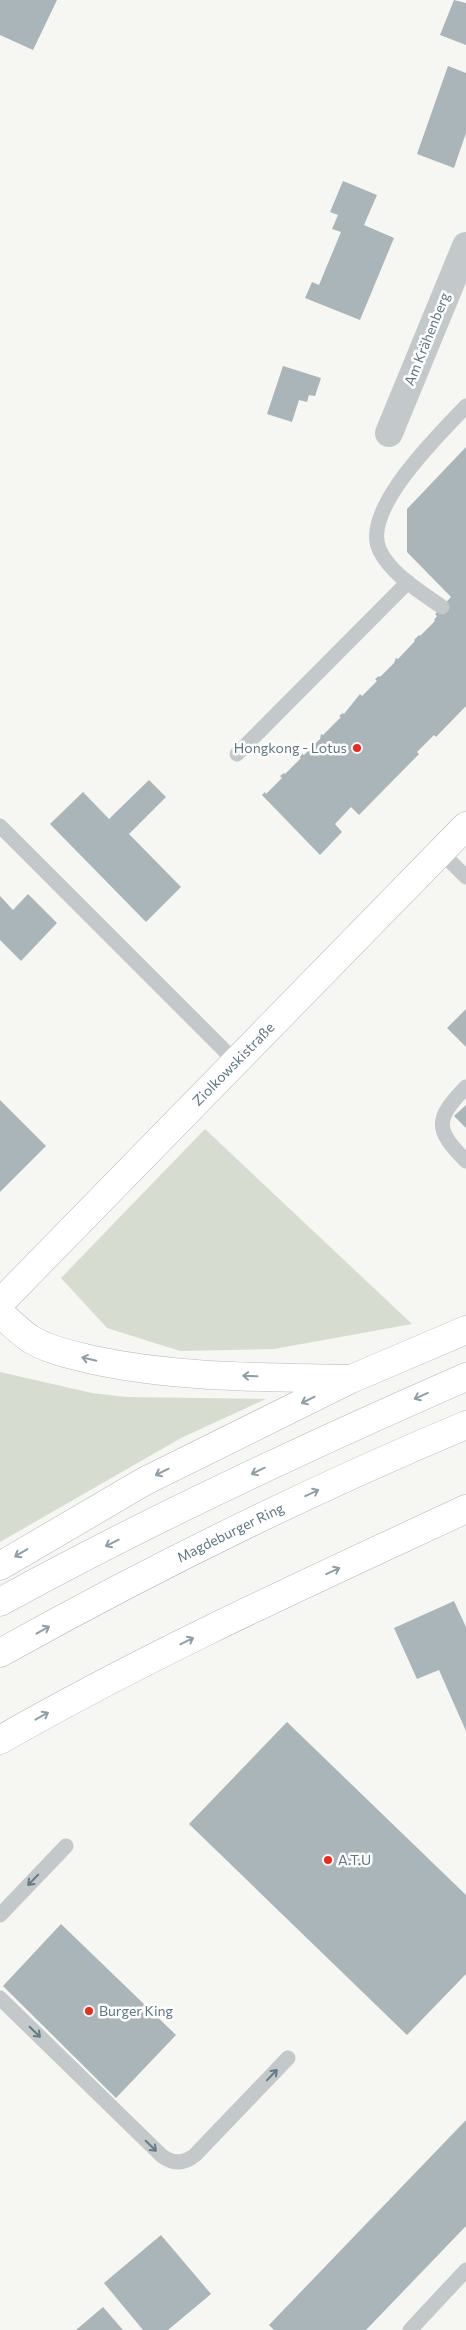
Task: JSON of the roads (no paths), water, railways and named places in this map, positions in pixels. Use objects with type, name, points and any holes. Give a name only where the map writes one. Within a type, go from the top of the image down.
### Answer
[{"type":"main road","name":"Ziolkowskistraße","points":[[0,1303],[466,826]]},
{"type":"main road","points":[[0,1313],[28,1337],[39,1343],[77,1356],[146,1370],[214,1375],[351,1379]]},
{"type":"main road","points":[[0,1566],[145,1481],[351,1379],[466,1330]]},
{"type":"main road","points":[[0,1602],[194,1502],[287,1457],[466,1377]]},
{"type":"main road","name":"Magdeburger Ring","points":[[0,1653],[141,1576],[206,1544],[322,1488],[466,1425]]},
{"type":"main road","points":[[0,1740],[85,1693],[200,1634],[466,1509]]},
{"type":"street","name":"Am Krähenberg","points":[[389,433],[466,246]]},
{"type":"lane","points":[[442,607],[408,582],[379,550],[376,536],[380,517],[389,497],[403,476],[466,406]]},
{"type":"lane","points":[[237,754],[408,582]]},
{"type":"lane","points":[[0,826],[236,1062]]},
{"type":"lane","points":[[440,852],[466,877]]},
{"type":"lane","points":[[466,1087],[447,1107],[443,1121],[446,1140],[466,1161]]},
{"type":"lane","points":[[0,1915],[66,1846]]},
{"type":"lane","points":[[0,1998],[162,2156],[175,2162],[188,2160],[195,2155],[288,2058]]},
{"type":"lane","points":[[410,2330],[466,2270]]},
{"type":"place","name":"Hongkong - Lotus","points":[[357,748]]},
{"type":"place","name":"A.T.U","points":[[328,1860]]},
{"type":"place","name":"Burger King","points":[[89,2011]]}]
